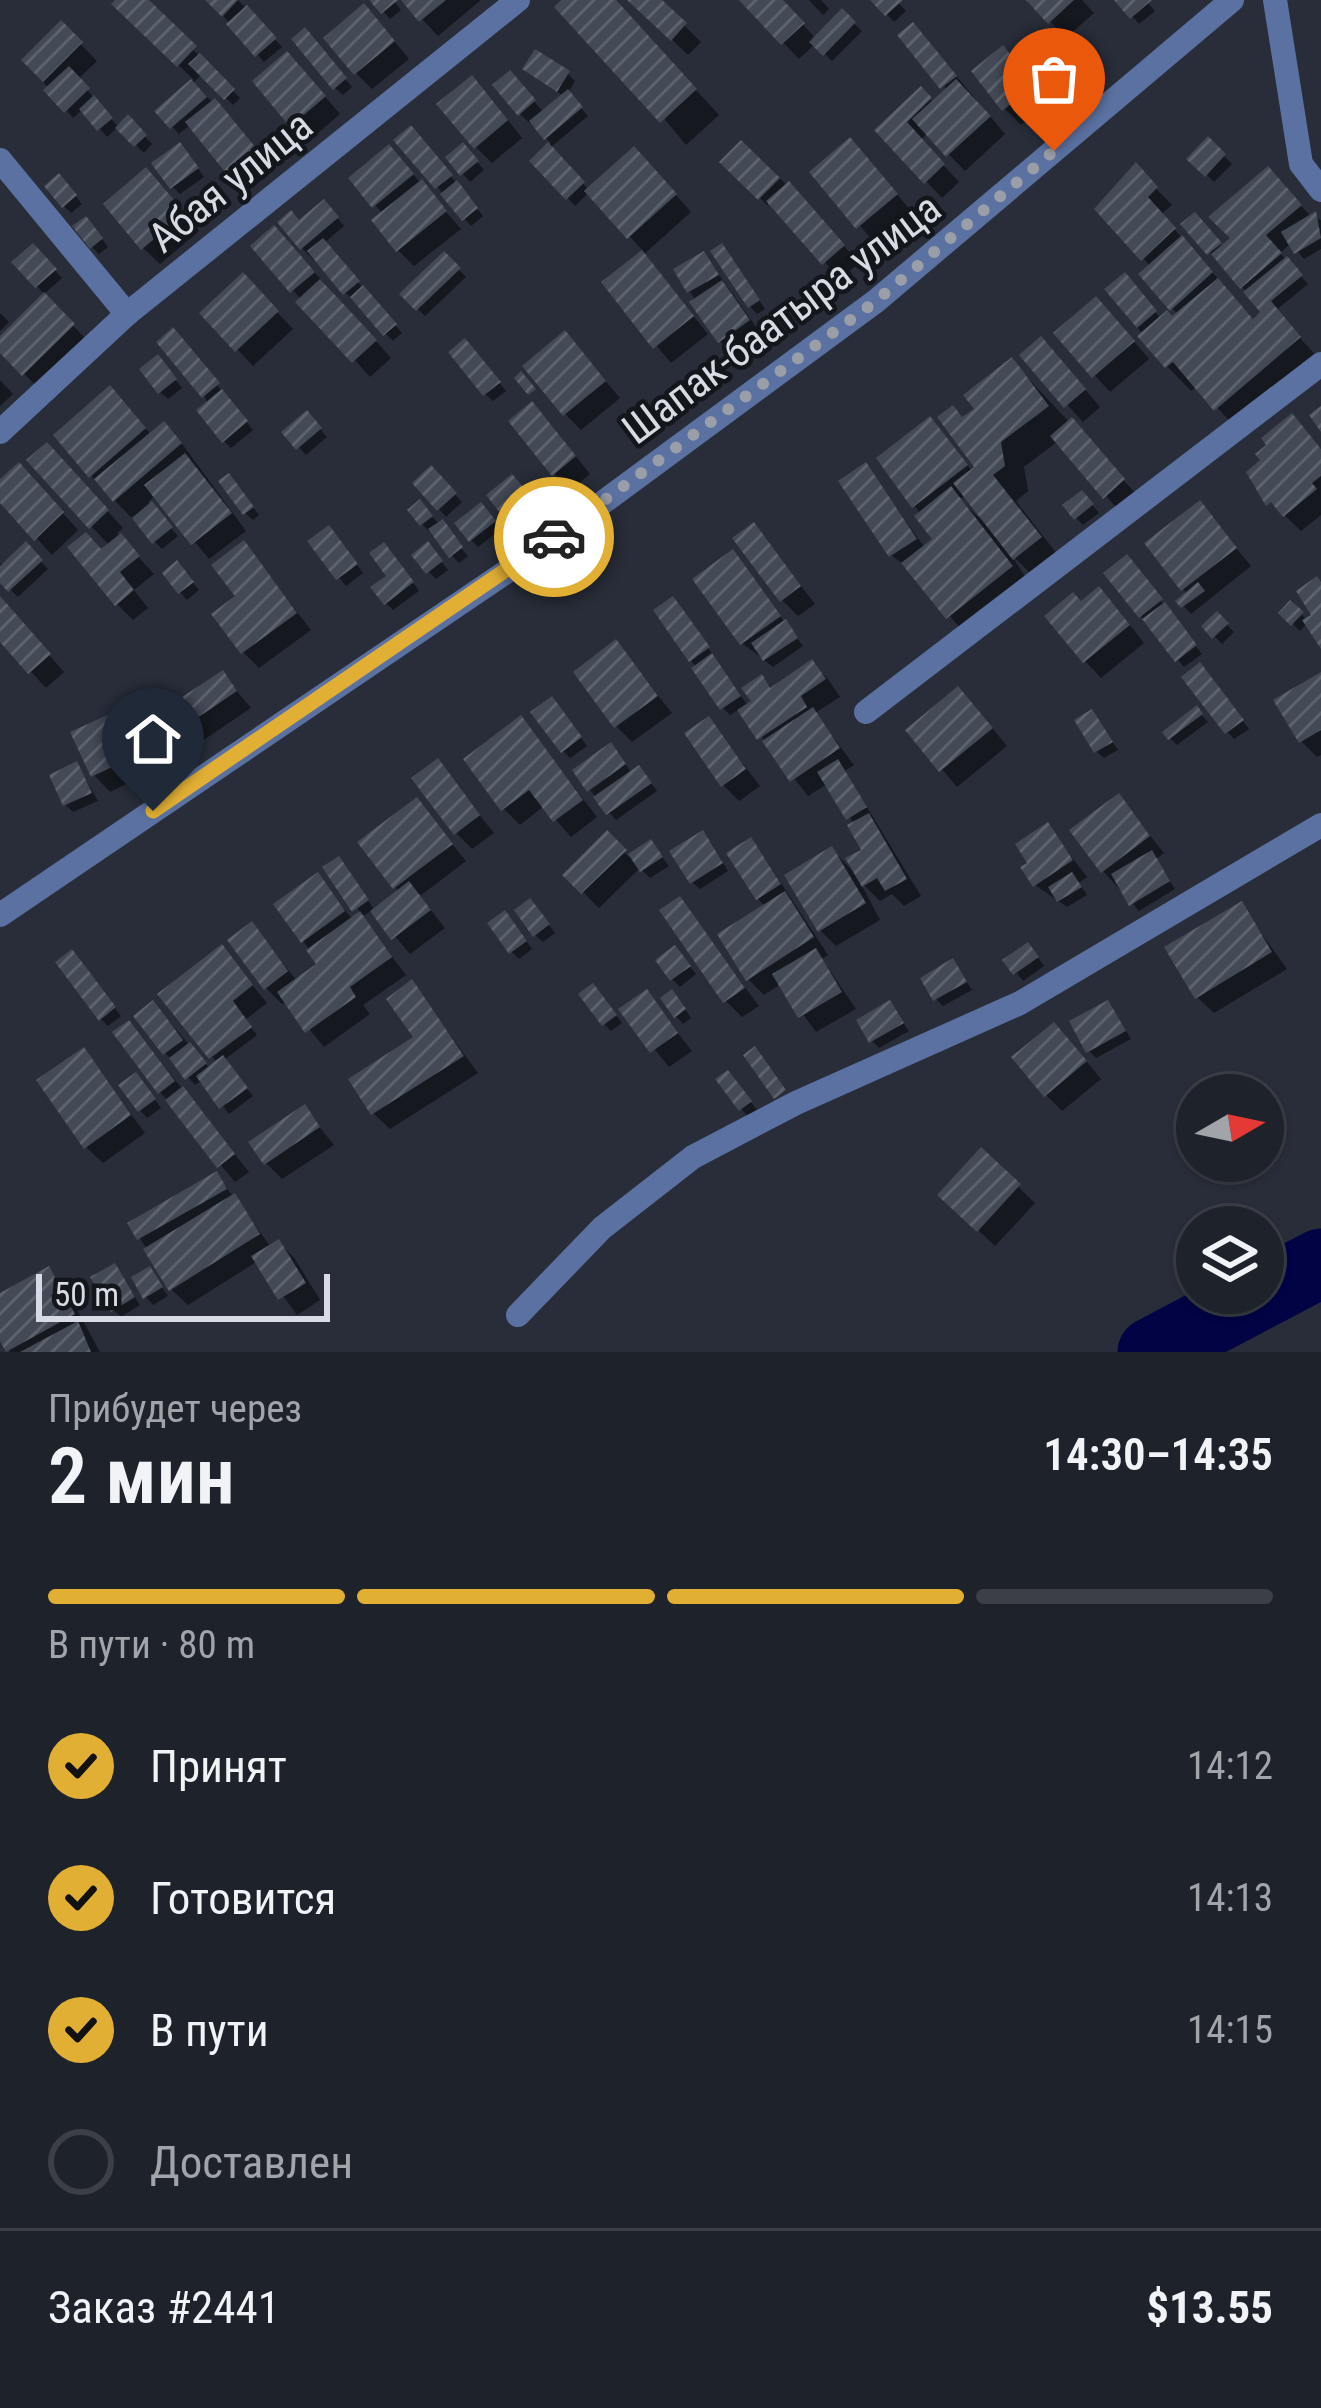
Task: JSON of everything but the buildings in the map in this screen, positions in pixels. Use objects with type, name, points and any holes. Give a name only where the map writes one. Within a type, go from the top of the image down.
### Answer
[{"type":"street","name":"Абая улица","points":[[0,432],[127,314],[518,0]]},
{"type":"street","name":"Шапак-баатыра улица","points":[[0,915],[536,550],[876,301],[1232,0]]},
{"type":"street","points":[[1275,0],[1301,164],[1321,190]]},
{"type":"street","points":[[0,160],[127,314]]},
{"type":"street","points":[[866,712],[1321,364]]},
{"type":"street","points":[[518,1315],[602,1228],[692,1157],[796,1102],[1020,1003],[1321,825]]},
{"type":"waterway","points":[[1152,1352],[1321,1263]]},
{"type":"way so far","points":[[554,537],[876,301],[1054,151]]},
{"type":"route","points":[[153,811],[554,537]]}]
